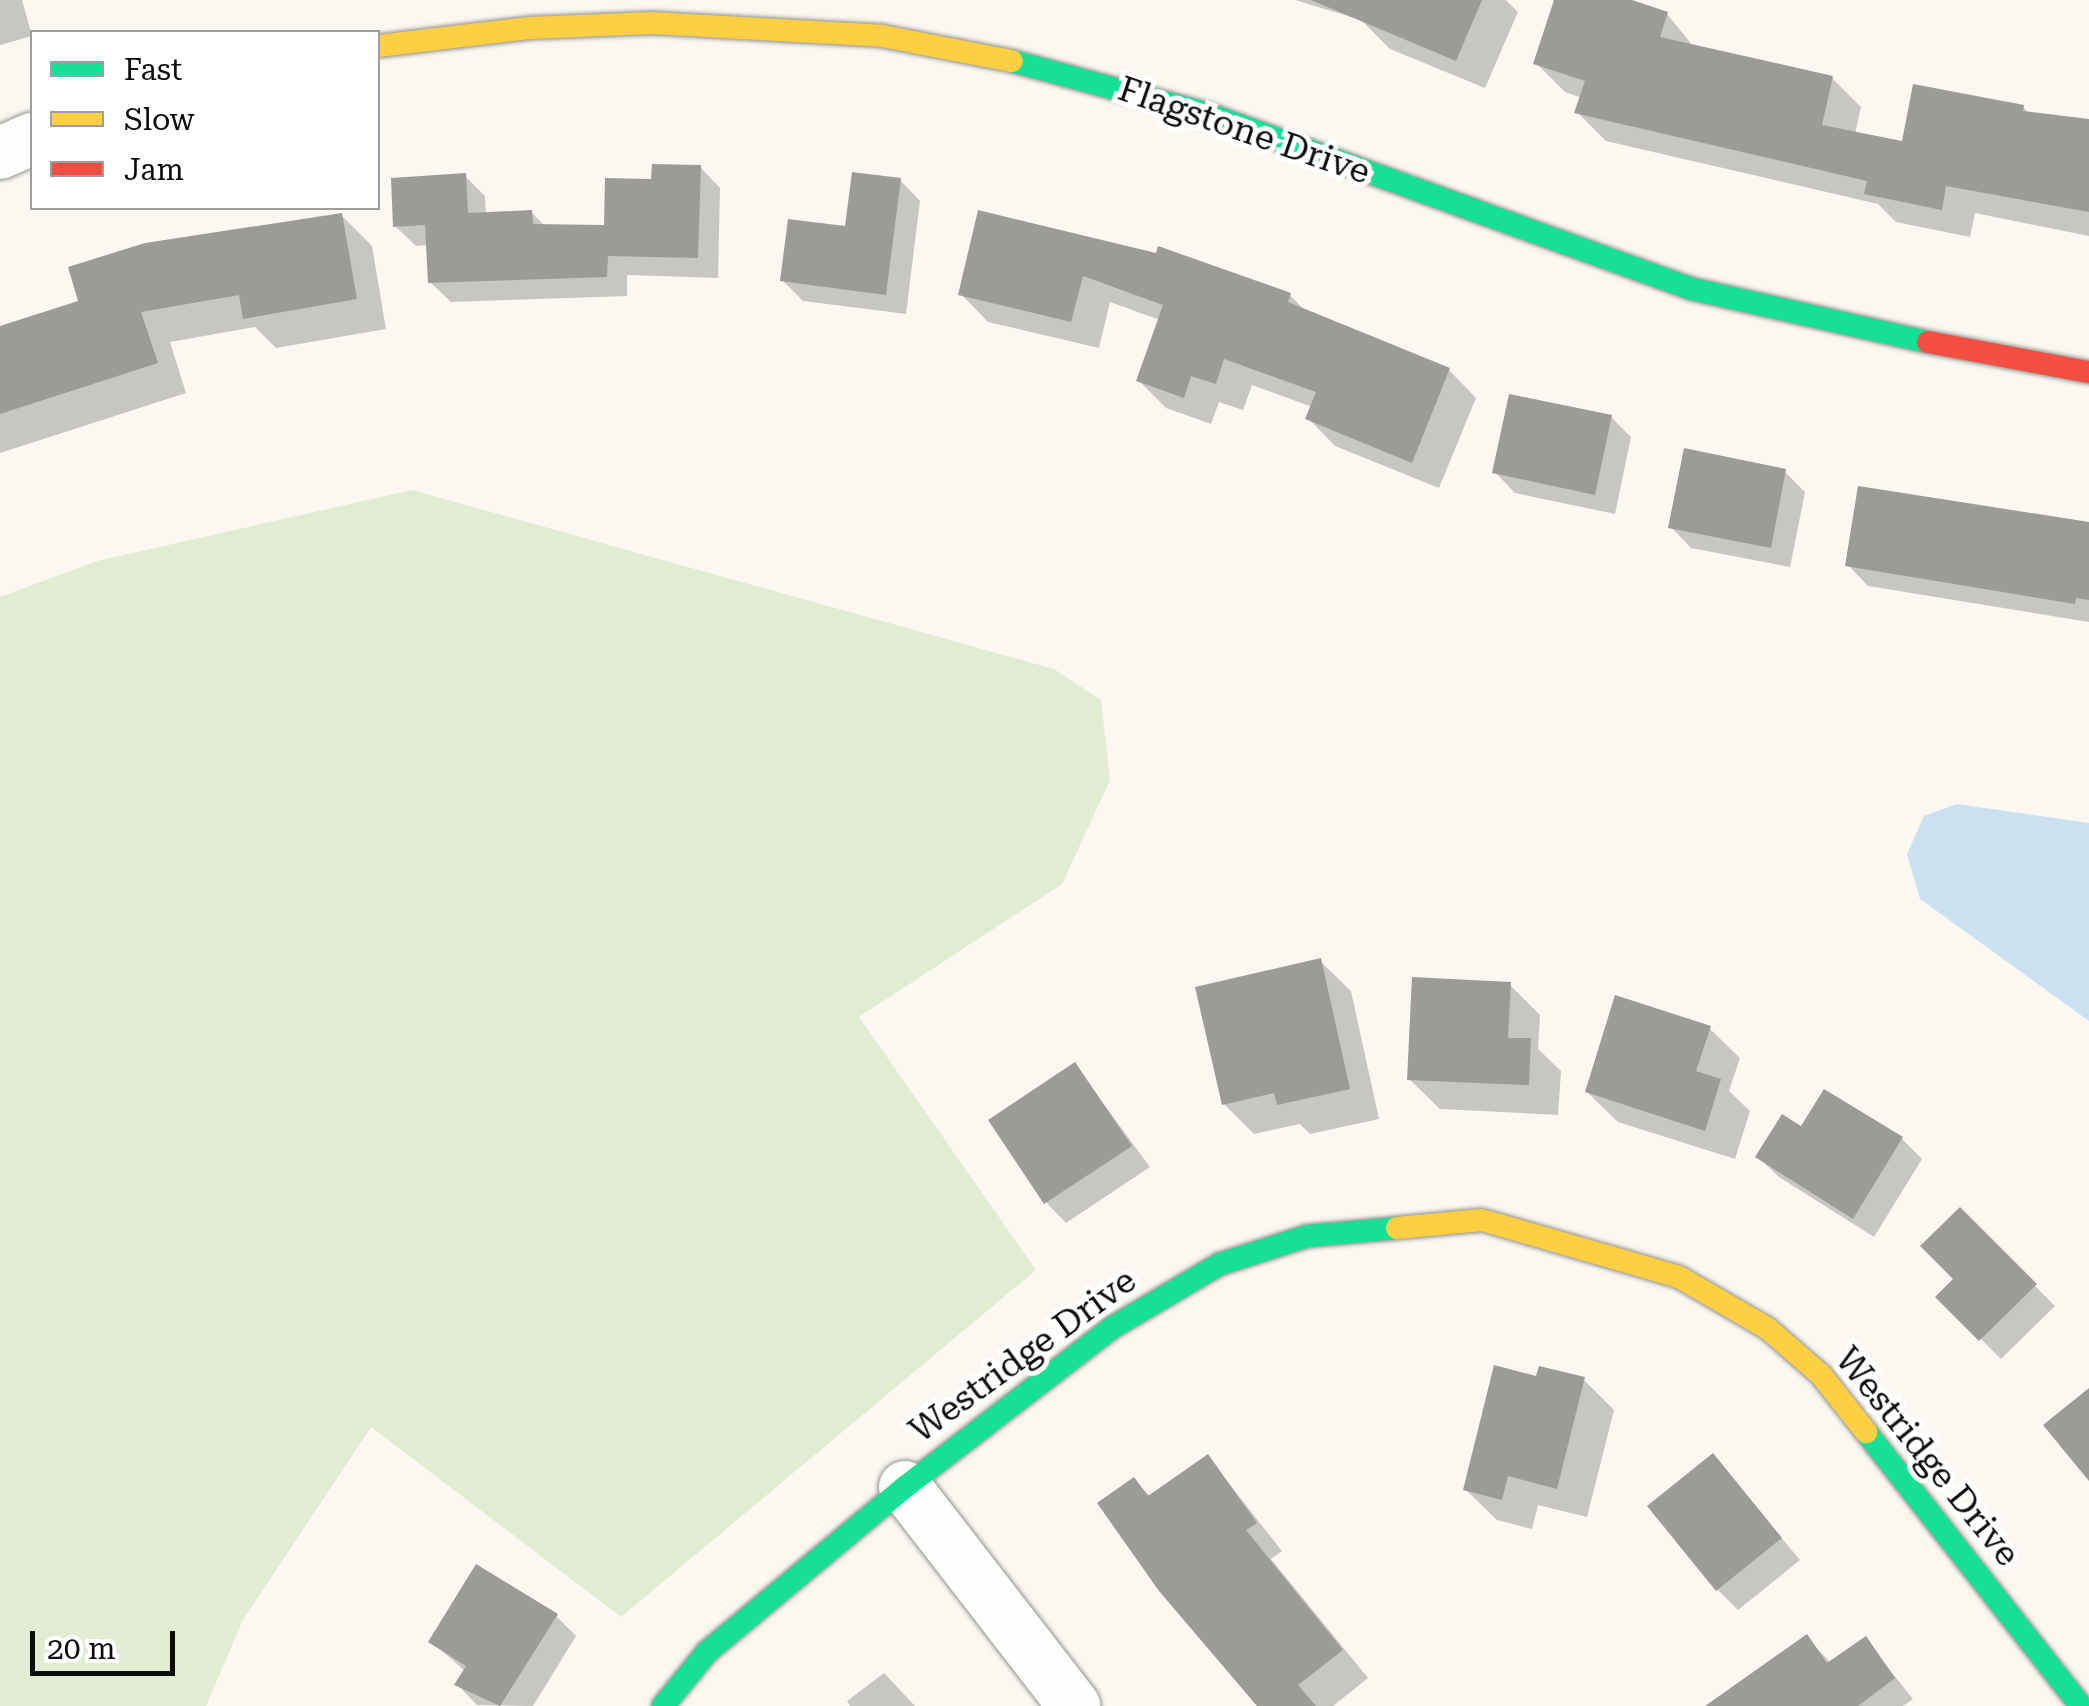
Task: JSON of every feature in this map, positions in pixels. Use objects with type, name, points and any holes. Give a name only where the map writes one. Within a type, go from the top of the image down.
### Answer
[{"type":"street","name":"Flagstone Drive","points":[[380,46],[529,28],[652,23],[882,36],[986,54],[1208,114],[1692,289],[1782,314],[2089,372]]},
{"type":"street","points":[[0,153],[30,141]]},
{"type":"street","name":"Westridge Drive","points":[[663,1706],[707,1652],[905,1487],[1113,1326],[1220,1264],[1308,1236],[1482,1220],[1679,1277],[1767,1328],[1821,1375],[2081,1706]]},
{"type":"street","points":[[905,1487],[1074,1706]]},
{"type":"green space","points":[[412,490],[1054,669],[1101,700],[1110,780],[1062,884],[859,1017],[1036,1270],[621,1617],[371,1427],[243,1620],[206,1706],[0,1706],[0,597],[97,561]]},
{"type":"water","points":[[1957,804],[2089,823],[2089,1021],[1920,899],[1907,854],[1924,816]]},
{"type":"building","points":[[1311,0],[1482,0],[1456,61]]},
{"type":"building","points":[[1554,0],[1632,0],[1668,12],[1660,37],[1833,76],[1822,125],[1902,141],[1913,84],[2024,105],[2023,111],[2089,119],[2089,212],[1946,186],[1942,210],[1864,194],[1867,181],[1574,113],[1585,81],[1533,64]]},
{"type":"building","points":[[652,164],[701,165],[698,258],[608,256],[607,277],[428,283],[425,225],[393,227],[391,178],[466,173],[468,213],[532,210],[533,224],[604,225],[605,178],[651,179]]},
{"type":"building","points":[[852,172],[901,178],[886,295],[780,281],[788,219],[845,226]]},
{"type":"building","points":[[978,210],[1156,253],[1158,246],[1291,293],[1288,302],[1450,368],[1412,463],[1305,419],[1316,392],[1224,359],[1216,384],[1191,376],[1184,398],[1136,381],[1163,305],[1083,276],[1071,322],[958,295]]},
{"type":"building","points":[[342,213],[357,299],[243,319],[239,295],[141,312],[158,363],[0,414],[0,326],[78,301],[68,267],[145,243]]},
{"type":"building","points":[[1509,394],[1612,415],[1595,495],[1492,473]]},
{"type":"building","points":[[1684,448],[1786,469],[1771,548],[1668,528]]},
{"type":"building","points":[[1858,486],[2089,522],[2089,600],[2076,598],[2075,604],[1845,566]]},
{"type":"building","points":[[1321,958],[1350,1089],[1277,1105],[1274,1093],[1222,1105],[1195,987]]},
{"type":"building","points":[[1412,977],[1511,982],[1508,1038],[1531,1038],[1529,1085],[1407,1080]]},
{"type":"building","points":[[1615,995],[1711,1026],[1696,1071],[1721,1079],[1705,1131],[1585,1092]]},
{"type":"building","points":[[1075,1062],[1132,1146],[1044,1204],[988,1120]]},
{"type":"building","points":[[1824,1089],[1903,1137],[1853,1219],[1755,1157],[1782,1114],[1801,1126]]},
{"type":"building","points":[[1960,1207],[2037,1284],[1979,1341],[1935,1297],[1953,1279],[1920,1246]]},
{"type":"building","points":[[1494,1365],[1536,1376],[1539,1366],[1585,1377],[1557,1489],[1508,1476],[1502,1500],[1463,1490]]},
{"type":"building","points":[[2089,1388],[2089,1481],[2043,1425]]},
{"type":"building","points":[[1713,1453],[1782,1538],[1716,1591],[1647,1506]]},
{"type":"building","points":[[1208,1454],[1257,1523],[1246,1530],[1343,1650],[1298,1685],[1316,1706],[1257,1706],[1159,1591],[1097,1503],[1134,1477],[1148,1496]]},
{"type":"building","points":[[476,1564],[558,1614],[500,1706],[454,1685],[466,1666],[428,1642]]},
{"type":"building","points":[[1807,1634],[1827,1663],[1866,1636],[1895,1678],[1858,1706],[1705,1706]]},
{"type":"traffic: fast","points":[[1012,61],[1208,114],[1692,289],[1928,342]]},
{"type":"traffic: fast","points":[[663,1706],[707,1652],[905,1487],[1113,1327],[1220,1264],[1308,1236],[1397,1228]]},
{"type":"traffic: fast","points":[[1866,1432],[2081,1706]]},
{"type":"traffic: slow","points":[[380,46],[529,28],[652,23],[882,36],[1012,61]]},
{"type":"traffic: slow","points":[[1397,1228],[1482,1220],[1679,1277],[1767,1328],[1821,1375],[1866,1432]]},
{"type":"traffic: jam","points":[[1928,342],[2089,372]]}]
